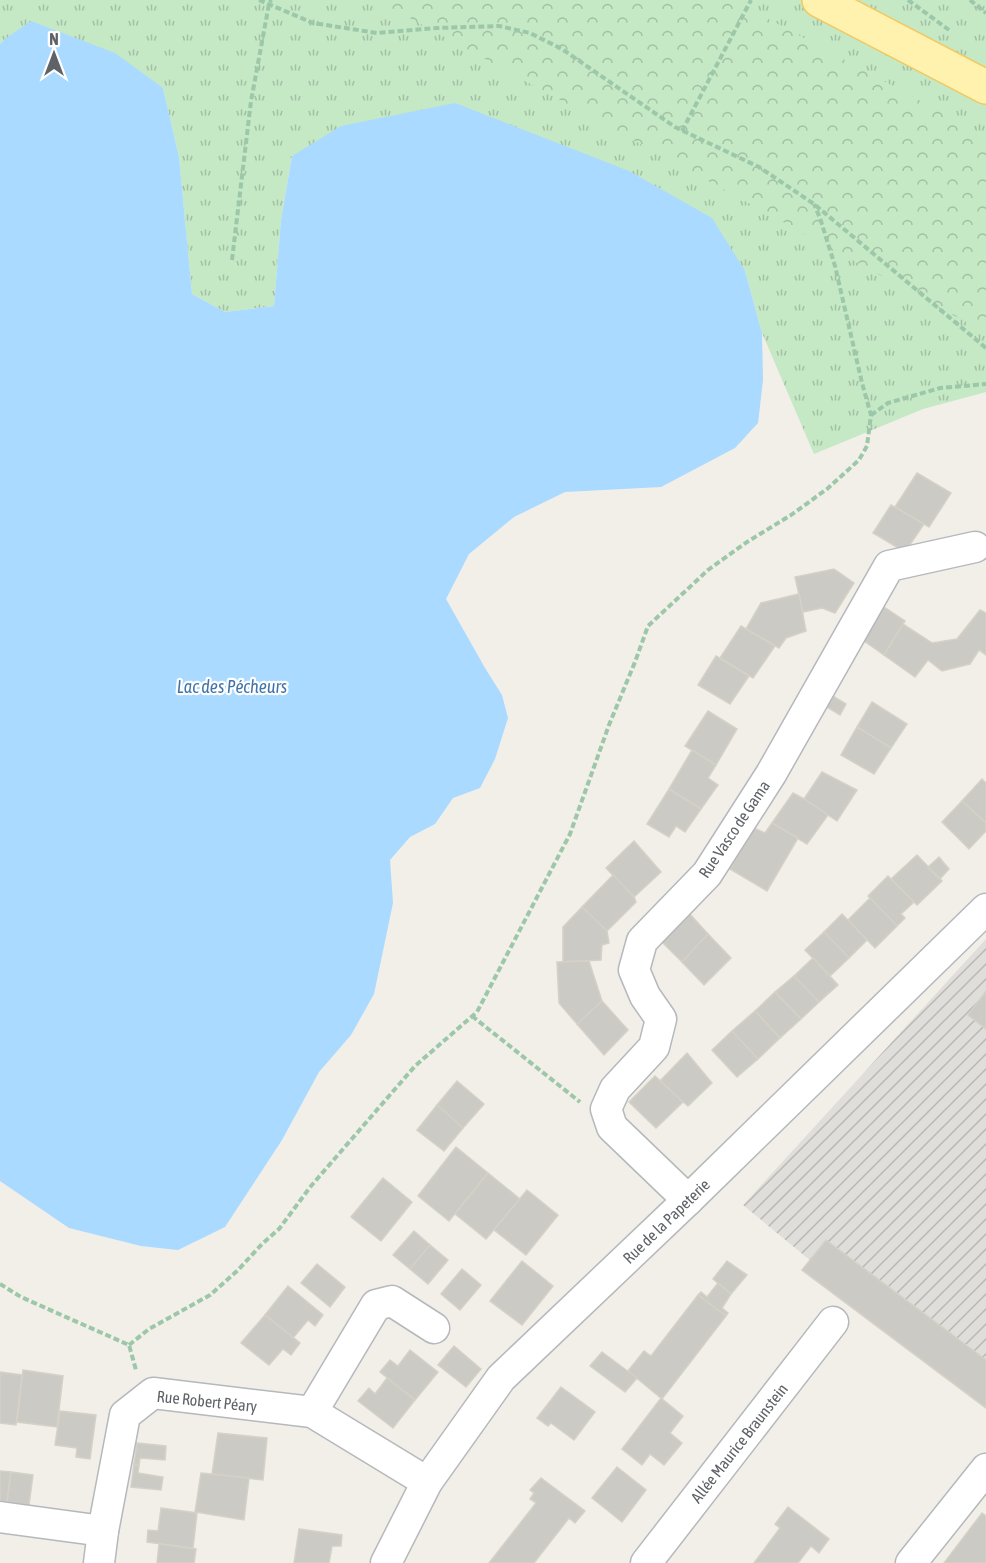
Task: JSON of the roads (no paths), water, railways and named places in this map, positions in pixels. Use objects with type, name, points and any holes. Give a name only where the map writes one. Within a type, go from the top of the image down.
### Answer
[{"type":"main road","points":[[819,0],[986,87]]},
{"type":"street","name":"Rue Vasco de Gama","points":[[688,1200],[612,1127],[606,1109],[615,1089],[654,1047],[661,1019],[645,996],[634,970],[642,941],[707,874],[771,774],[889,566],[975,547]]},
{"type":"street","name":"Rue de la Papeterie","points":[[386,1563],[427,1482],[501,1378],[688,1200],[986,909]]},
{"type":"street","points":[[312,1412],[376,1305],[393,1301],[434,1328]]},
{"type":"street","name":"Allée Maurice Braunstein","points":[[646,1563],[832,1322]]},
{"type":"street","name":"Rue Robert Péary","points":[[99,1563],[125,1415],[153,1393],[312,1412],[427,1482]]},
{"type":"street","points":[[911,1563],[986,1469]]},
{"type":"street","points":[[0,1517],[103,1531]]},
{"type":"water","name":"Lac des Pécheurs","points":[[31,21],[115,53],[163,88],[179,157],[192,294],[225,312],[274,306],[281,220],[292,156],[341,126],[455,103],[629,171],[712,218],[745,271],[762,333],[763,380],[758,423],[735,448],[661,487],[565,492],[514,517],[469,554],[446,599],[502,695],[508,718],[495,759],[480,788],[453,798],[435,824],[410,837],[390,860],[393,903],[374,994],[351,1035],[319,1072],[282,1140],[225,1227],[178,1250],[141,1246],[69,1228],[0,1181],[0,44]]}]
